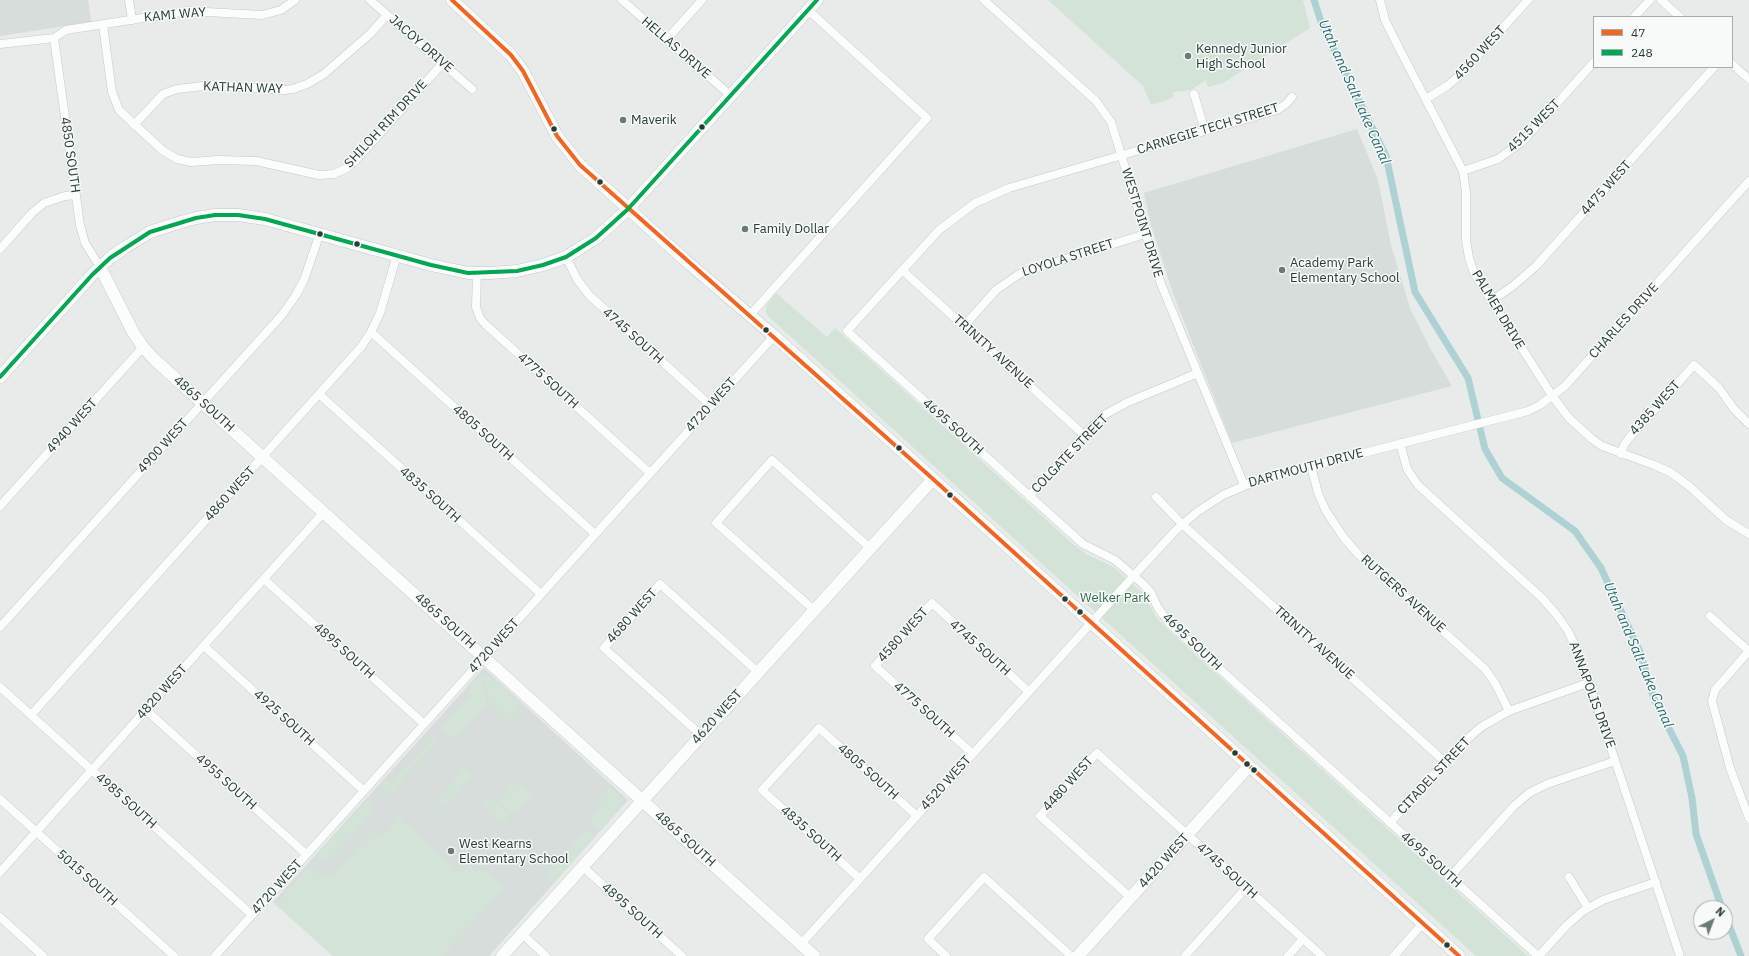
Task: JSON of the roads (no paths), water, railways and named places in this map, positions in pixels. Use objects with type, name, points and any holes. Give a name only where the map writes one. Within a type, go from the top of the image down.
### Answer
[{"type":"street","points":[[129,0],[132,20]]},
{"type":"street","name":"KAMI WAY","points":[[54,38],[66,30],[188,11],[262,15],[281,10],[295,0]]},
{"type":"street","name":"JACOY DRIVE","points":[[370,0],[472,89]]},
{"type":"street","points":[[452,0],[511,55],[523,71],[557,136],[580,165],[933,479],[1459,956]]},
{"type":"street","name":"HELLAS DRIVE","points":[[622,0],[730,96]]},
{"type":"street","points":[[667,39],[702,0]]},
{"type":"street","points":[[0,377],[100,268],[124,248],[150,232],[203,217],[238,215],[254,216],[450,270],[477,273],[518,271],[543,265],[566,256],[596,238],[628,209],[817,0]]},
{"type":"street","name":"WESTPOINT DRIVE","points":[[984,0],[1096,101],[1111,122],[1161,284],[1244,485]]},
{"type":"street","name":"PALMER DRIVE","points":[[1380,0],[1385,20],[1398,48],[1463,171],[1466,192],[1466,240],[1469,258],[1474,273],[1553,397],[1569,418],[1602,446],[1670,472],[1689,486],[1726,520],[1749,534]]},
{"type":"street","name":"4560 WEST","points":[[1426,99],[1447,86],[1460,75],[1528,0]]},
{"type":"street","points":[[1635,16],[1650,0]]},
{"type":"street","points":[[1661,0],[1679,16]]},
{"type":"street","points":[[750,315],[927,118],[808,10]]},
{"type":"street","name":"KATHAN WAY","points":[[134,125],[163,94],[177,89],[212,85],[284,90],[293,89],[307,84],[324,74],[365,38],[387,15]]},
{"type":"street","name":"SHILOH RIM DRIVE","points":[[103,25],[115,101],[119,110],[162,150],[177,159],[191,162],[218,160],[256,161],[319,175],[334,174],[347,168],[356,160],[442,64]]},
{"type":"street","points":[[0,44],[54,38]]},
{"type":"street","name":"4850 SOUTH","points":[[54,38],[82,234],[100,268]]},
{"type":"street","name":"4515 WEST","points":[[1463,171],[1498,159],[1522,142],[1593,63]]},
{"type":"street","points":[[1733,65],[1749,79]]},
{"type":"street","name":"4475 WEST","points":[[1491,301],[1519,282],[1536,266],[1713,68]]},
{"type":"street","points":[[1194,94],[1205,131]]},
{"type":"street","name":"CARNEGIE TECH STREET","points":[[847,331],[946,223],[975,203],[1009,188],[1277,110],[1286,104],[1292,97]]},
{"type":"street","name":"CHARLES DRIVE","points":[[1476,424],[1528,411],[1553,397],[1570,381],[1749,182]]},
{"type":"street","points":[[0,249],[32,213],[44,203],[65,196],[76,195]]},
{"type":"street","name":"4900 WEST","points":[[0,627],[290,304],[304,280],[320,233]]},
{"type":"street","name":"LOYOLA STREET","points":[[964,326],[996,290],[1021,273],[1145,234]]},
{"type":"street","name":"4860 WEST","points":[[31,715],[320,395],[361,347],[371,332],[380,313],[397,255]]},
{"type":"street","name":"4745 SOUTH","points":[[566,256],[577,280],[589,295],[711,406]]},
{"type":"street","name":"4865 SOUTH","points":[[100,268],[133,332],[143,347],[202,403],[814,956]]},
{"type":"street","name":"TRINITY AVENUE","points":[[902,270],[1084,435]]},
{"type":"street","name":"4775 SOUTH","points":[[477,273],[476,307],[480,318],[485,324],[650,473]]},
{"type":"street","name":"4695 SOUTH","points":[[847,331],[1083,544],[1115,560],[1133,576],[1151,593],[1158,608],[1170,624],[1538,956]]},
{"type":"street","name":"4805 SOUTH","points":[[371,332],[595,534]]},
{"type":"street","name":"4720 WEST","points":[[215,956],[774,336]]},
{"type":"street","name":"4940 WEST","points":[[0,506],[143,347]]},
{"type":"street","name":"4385 WEST","points":[[1622,454],[1624,445],[1629,438],[1694,365],[1719,388],[1734,409],[1749,424]]},
{"type":"street","name":"COLGATE STREET","points":[[1029,496],[1098,420],[1116,408],[1198,373]]},
{"type":"street","name":"4835 SOUTH","points":[[320,395],[541,594]]},
{"type":"street","name":"DARTMOUTH DRIVE","points":[[1091,622],[1182,524],[1209,504],[1244,485],[1311,466],[1476,424]]},
{"type":"street","name":"ANNAPOLIS DRIVE","points":[[1400,443],[1407,469],[1418,485],[1542,598],[1556,614],[1574,644],[1593,694],[1680,956]]},
{"type":"street","points":[[814,610],[716,523],[772,460],[870,548]]},
{"type":"street","name":"RUTGERS AVENUE","points":[[1311,466],[1318,493],[1326,511],[1344,538],[1358,554],[1485,669],[1495,683],[1509,711]]},
{"type":"street","name":"4620 WEST","points":[[502,956],[933,479]]},
{"type":"street","name":"TRINITY AVENUE","points":[[1156,497],[1182,524],[1445,762]]},
{"type":"street","name":"4820 WEST","points":[[0,872],[324,512]]},
{"type":"street","name":"4895 SOUTH","points":[[264,579],[424,724]]},
{"type":"street","name":"4680 WEST","points":[[701,735],[604,648],[660,584],[758,672]]},
{"type":"street","name":"4745 SOUTH","points":[[932,603],[1029,692]]},
{"type":"street","name":"4580 WEST","points":[[875,666],[932,603]]},
{"type":"street","points":[[1710,616],[1749,651],[1715,690],[1712,701],[1730,768],[1749,818]]},
{"type":"street","name":"4520 WEST","points":[[801,944],[1091,622]]},
{"type":"street","name":"4925 SOUTH","points":[[204,646],[364,791]]},
{"type":"street","name":"4775 SOUTH","points":[[875,666],[972,754]]},
{"type":"street","name":"CITADEL STREET","points":[[1390,823],[1445,762],[1473,734],[1488,723],[1509,711],[1588,684]]},
{"type":"street","name":"4985 SOUTH","points":[[0,687],[252,915]]},
{"type":"street","name":"4955 SOUTH","points":[[146,710],[306,854]]},
{"type":"street","name":"4805 SOUTH","points":[[762,790],[819,728],[916,816]]},
{"type":"street","name":"4745 SOUTH","points":[[1097,753],[1322,956]]},
{"type":"street","name":"4480 WEST","points":[[1097,753],[1040,816],[1131,898]]},
{"type":"street","points":[[1450,877],[1514,806],[1529,793],[1547,784],[1615,760]]},
{"type":"street","name":"4420 WEST","points":[[1078,956],[1249,766]]},
{"type":"street","name":"4835 SOUTH","points":[[762,790],[860,879]]},
{"type":"street","name":"5015 SOUTH","points":[[0,799],[174,956]]},
{"type":"street","name":"4895 SOUTH","points":[[583,866],[682,956]]},
{"type":"street","points":[[946,956],[928,940],[984,877],[1071,956]]},
{"type":"street","points":[[1569,877],[1588,908]]},
{"type":"street","points":[[1538,956],[1572,920],[1588,908],[1603,900],[1656,882]]},
{"type":"street","points":[[1185,956],[1246,888]]},
{"type":"street","points":[[0,917],[44,956]]},
{"type":"street","points":[[1394,956],[1423,923]]},
{"type":"street","points":[[522,934],[546,956]]},
{"type":"street","points":[[1288,956],[1303,939]]},
{"type":"waterway","name":"Utah and Salt Lake Canal","points":[[1314,0],[1322,25],[1386,156],[1415,292],[1468,378],[1485,449],[1502,478],[1575,531],[1601,568],[1640,652],[1654,699],[1683,756],[1692,798],[1696,834],[1719,900]]},
{"type":"waterway","name":"Utah and Salt Lake Canal","points":[[1733,936],[1741,956]]},
{"type":"place","name":"Kennedy Junior High School","points":[[1188,56]]},
{"type":"place","name":"Maverik","points":[[623,120]]},
{"type":"place","name":"Family Dollar","points":[[745,229]]},
{"type":"place","name":"Academy Park Elementary School","points":[[1282,270]]},
{"type":"place","name":"West Kearns Elementary School","points":[[451,851]]},
{"type":"park label","name":"Welker Park","points":[[1115,598]]}]
